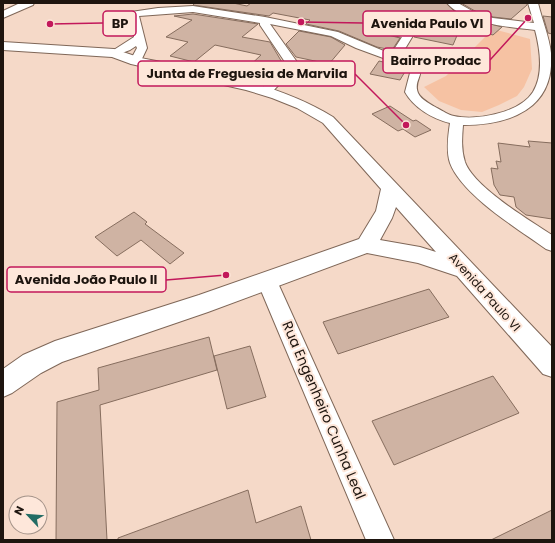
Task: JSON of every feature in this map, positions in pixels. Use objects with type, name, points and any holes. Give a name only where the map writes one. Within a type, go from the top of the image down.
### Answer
[{"type":"main road","points":[[3,13],[28,3]]},
{"type":"main road","points":[[3,46],[114,53],[136,61]]},
{"type":"main road","points":[[3,52],[136,61]]},
{"type":"main road","name":"Avenida Paulo VI","points":[[136,61],[177,69],[266,91],[300,103],[328,120],[552,365]]},
{"type":"main road","points":[[366,245],[386,213],[389,204],[390,187]]},
{"type":"main road","points":[[3,384],[32,364],[55,353],[200,305],[366,245],[420,255],[445,262],[467,271]]},
{"type":"street","points":[[452,3],[460,10],[500,22],[539,27]]},
{"type":"street","points":[[136,61],[142,48],[134,14],[193,9],[265,20],[328,32],[360,46],[409,64],[415,69],[415,77],[410,88],[413,97],[430,109],[457,121],[472,122],[490,119],[523,107],[540,91],[546,66],[544,44],[533,3]]},
{"type":"street","points":[[265,20],[266,25],[291,62],[286,71],[266,91]]},
{"type":"street","points":[[394,58],[408,36]]},
{"type":"street","points":[[114,53],[126,48],[140,38]]},
{"type":"street","points":[[457,121],[455,141],[458,165],[471,181],[497,206],[548,239]]},
{"type":"street","name":"Rua Engenheiro Cunha Leal","points":[[267,281],[380,540]]},
{"type":"shaded area","points":[[493,29],[530,39],[532,69],[524,87],[517,96],[482,112],[461,110],[439,101],[424,87],[446,76]]},
{"type":"building","points":[[195,3],[233,3],[247,6],[251,3],[446,3],[454,11],[464,17],[502,27],[493,35],[461,26],[453,45],[414,37],[418,30],[417,26],[396,23],[386,31],[388,35],[400,38],[392,50],[377,47],[339,31],[306,24],[310,20],[273,13],[269,16],[193,5]]},
{"type":"building","points":[[461,3],[527,3],[527,5],[511,19],[493,17],[475,11]]},
{"type":"building","points":[[193,14],[258,24],[242,37],[270,42],[283,64],[271,76],[245,70],[261,55],[215,45],[194,62],[170,56],[188,42],[166,37],[192,20],[174,16]]},
{"type":"building","points":[[543,16],[552,17],[552,34],[548,33]]},
{"type":"building","points":[[299,31],[331,37],[345,45],[329,64],[296,57],[286,44]]},
{"type":"building","points":[[379,61],[404,67],[406,70],[400,80],[370,74]]},
{"type":"building","points":[[390,106],[413,121],[416,120],[431,130],[415,137],[403,129],[398,131],[372,114]]},
{"type":"building","points":[[528,141],[552,143],[552,219],[526,215],[516,207],[514,197],[500,195],[494,185],[491,168],[498,169],[496,161],[501,162],[498,143],[530,147]]},
{"type":"building","points":[[134,212],[147,222],[145,224],[184,253],[170,264],[141,240],[117,256],[95,237]]},
{"type":"building","points":[[429,289],[449,317],[338,354],[323,322]]},
{"type":"building","points":[[209,337],[217,370],[100,405],[107,540],[56,540],[57,402],[99,390],[98,368]]},
{"type":"building","points":[[250,346],[266,397],[227,409],[214,356]]},
{"type":"building","points":[[493,376],[519,413],[394,465],[372,421]]},
{"type":"building","points":[[248,490],[256,523],[301,506],[311,540],[118,540],[118,538]]},
{"type":"building","points":[[552,510],[552,540],[491,540]]},
{"type":"place","name":"Bairro Prodac","points":[[528,18]]},
{"type":"place","name":"Avenida Paulo VI","points":[[301,22]]},
{"type":"place","name":"BP","points":[[50,24]]},
{"type":"place","name":"Junta de Freguesia de Marvila","points":[[406,125]]},
{"type":"place","name":"Avenida João Paulo II","points":[[226,275]]}]
